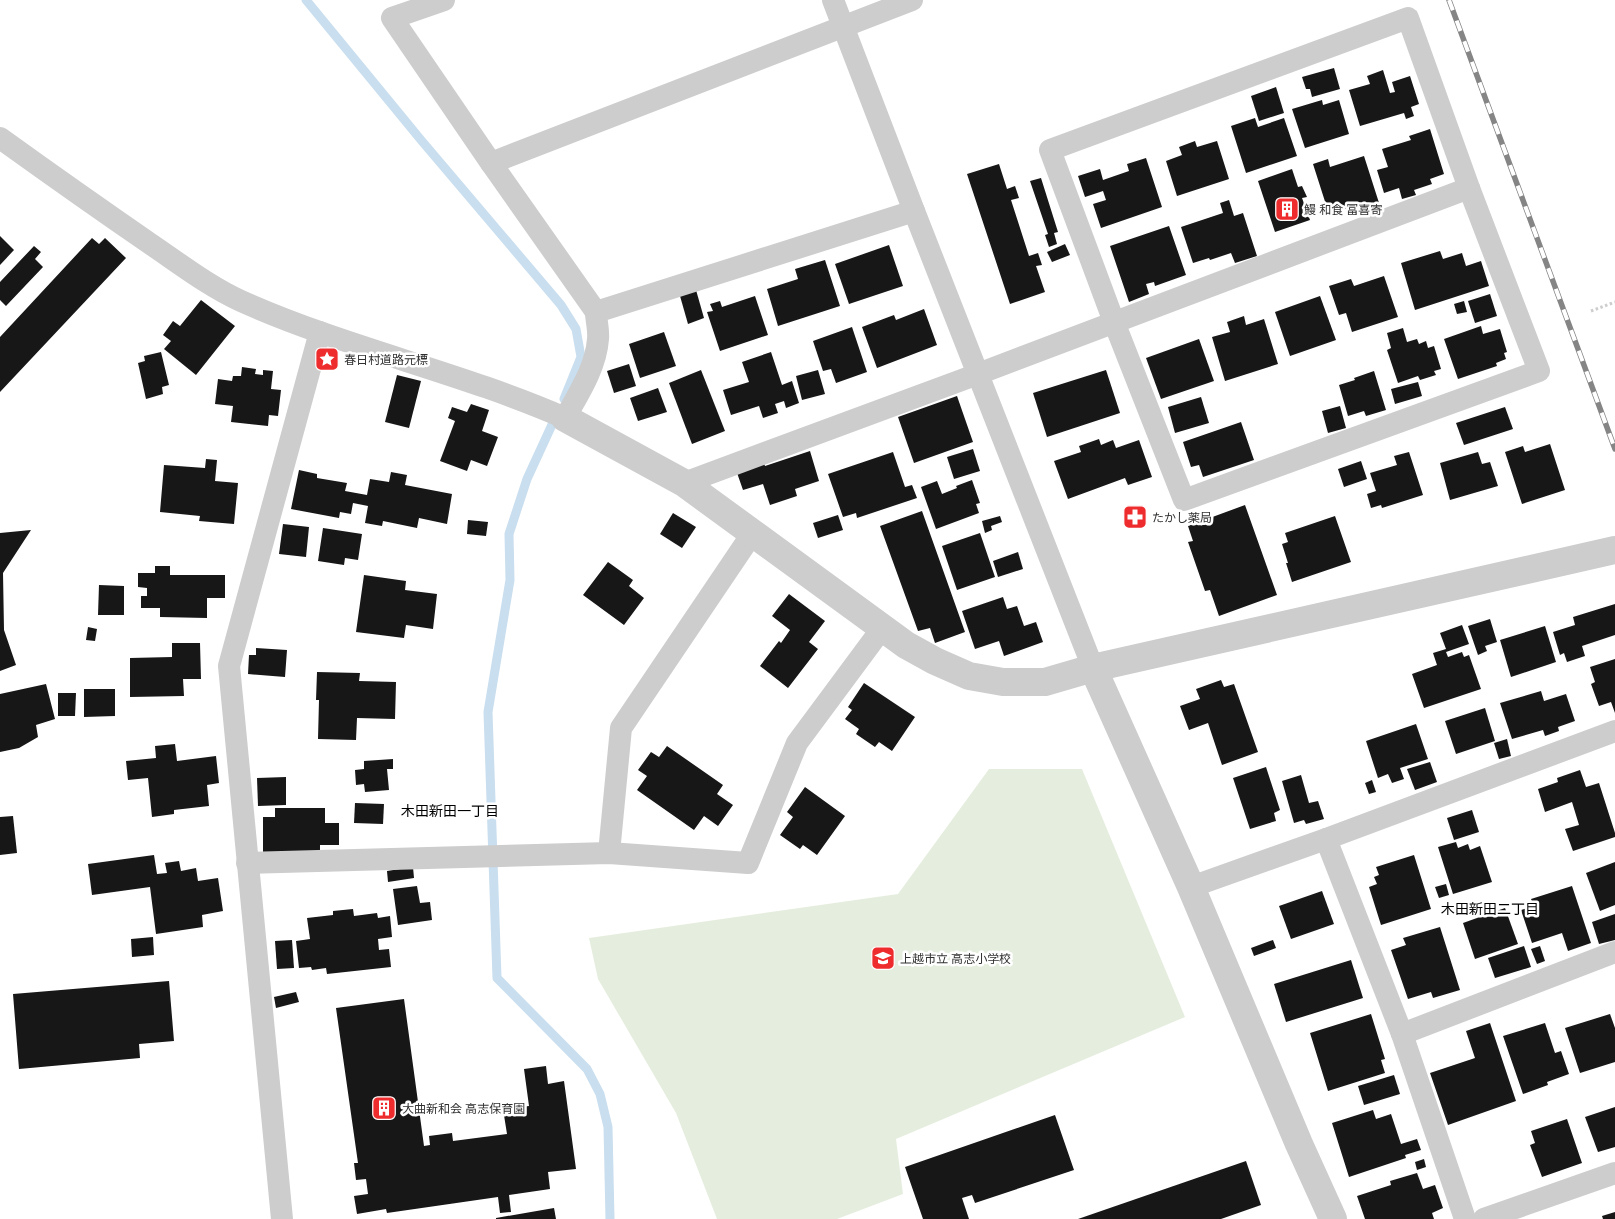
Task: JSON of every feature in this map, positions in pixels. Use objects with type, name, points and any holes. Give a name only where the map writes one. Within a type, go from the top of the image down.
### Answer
[{"type":"street","points":[[444,0],[392,18],[596,312],[598,338],[594,360],[586,380],[563,416]]},
{"type":"street","points":[[833,0],[1093,668],[1191,887],[1299,1144],[1333,1219]]},
{"type":"street","points":[[491,163],[912,0]]},
{"type":"street","points":[[1405,9],[1469,188],[1539,371],[1184,500],[1114,322],[1050,150],[1405,9]]},
{"type":"street","points":[[0,138],[191,271],[240,300],[320,332],[461,379],[563,416],[684,483],[906,645],[935,661],[970,676],[1003,682],[1045,682],[1093,668],[1614,553]]},
{"type":"street","points":[[684,483],[1469,188]]},
{"type":"street","points":[[596,312],[914,211]]},
{"type":"street","points":[[282,1219],[229,666],[320,332]]},
{"type":"street","points":[[609,853],[621,728],[752,534]]},
{"type":"street","points":[[247,863],[609,853],[748,863],[797,743],[883,627]]},
{"type":"street","points":[[1191,887],[1326,839],[1615,731]]},
{"type":"street","points":[[1326,839],[1402,1034],[1465,1219]]},
{"type":"street","points":[[1402,1034],[1615,952]]},
{"type":"street","points":[[1484,1219],[1615,1173]]},
{"type":"path","points":[[1591,311],[1615,302]]},
{"type":"green space","name":"上越市立 高志小学校","points":[[989,769],[1082,769],[1185,1017],[896,1139],[903,1194],[837,1219],[717,1219],[676,1113],[598,979],[589,938],[898,894]]},
{"type":"building","points":[[1334,68],[1340,89],[1312,97],[1310,89],[1306,89],[1302,77]]},
{"type":"building","points":[[1383,70],[1390,93],[1395,92],[1392,82],[1410,76],[1419,104],[1411,107],[1414,116],[1406,119],[1404,113],[1360,126],[1349,90],[1370,84],[1367,76]]},
{"type":"building","points":[[1276,87],[1284,113],[1259,121],[1251,96]]},
{"type":"building","points":[[1322,100],[1323,105],[1339,100],[1349,134],[1305,148],[1292,109]]},
{"type":"building","points":[[1255,118],[1258,127],[1284,118],[1297,156],[1246,173],[1231,126]]},
{"type":"building","points":[[1430,129],[1444,174],[1430,179],[1432,184],[1414,190],[1416,195],[1402,199],[1399,188],[1384,193],[1377,170],[1388,167],[1382,149],[1411,140],[1409,136]]},
{"type":"building","points":[[1195,141],[1197,147],[1217,141],[1229,179],[1177,196],[1166,161],[1182,155],[1179,147]]},
{"type":"building","points":[[1364,156],[1380,206],[1349,215],[1347,208],[1329,214],[1313,164],[1328,159],[1330,167]]},
{"type":"building","points":[[1146,158],[1162,207],[1101,228],[1093,204],[1106,200],[1103,191],[1085,197],[1078,176],[1100,169],[1103,180],[1129,171],[1127,164]]},
{"type":"building","points":[[999,164],[1007,189],[1015,186],[1019,198],[1011,200],[1029,256],[1038,253],[1042,265],[1036,266],[1045,292],[1010,304],[967,174]]},
{"type":"building","name":"鰻 和食 冨喜寄","points":[[1292,169],[1298,187],[1302,186],[1307,197],[1302,198],[1310,220],[1275,232],[1258,181]]},
{"type":"building","points":[[1041,178],[1058,232],[1054,233],[1057,244],[1049,247],[1045,235],[1048,234],[1030,181]]},
{"type":"building","points":[[1229,200],[1234,216],[1243,213],[1257,256],[1235,263],[1231,253],[1193,263],[1181,227],[1223,213],[1220,203]]},
{"type":"building","points":[[1169,226],[1186,275],[1155,286],[1154,282],[1146,284],[1149,294],[1129,302],[1110,246]]},
{"type":"building","points":[[0,236],[14,250],[0,265]]},
{"type":"building","points":[[92,238],[99,244],[105,238],[126,258],[0,392],[0,337]]},
{"type":"building","points":[[1065,244],[1070,255],[1052,262],[1047,252]]},
{"type":"building","points":[[889,245],[903,286],[849,304],[835,264]]},
{"type":"building","points":[[34,246],[41,252],[35,259],[43,267],[6,306],[0,300],[0,282]]},
{"type":"building","points":[[1440,251],[1443,259],[1462,253],[1466,266],[1481,261],[1489,286],[1415,310],[1401,263]]},
{"type":"building","points":[[825,260],[840,306],[778,326],[767,289],[798,279],[795,269]]},
{"type":"building","points":[[1384,276],[1398,317],[1352,332],[1346,313],[1339,315],[1329,286],[1351,279],[1354,286]]},
{"type":"building","points":[[696,290],[704,318],[688,324],[680,296]]},
{"type":"building","points":[[1490,294],[1497,316],[1475,323],[1468,301]]},
{"type":"building","points":[[755,296],[768,335],[720,351],[707,312],[713,311],[710,304],[720,301],[722,307]]},
{"type":"building","points":[[1320,296],[1336,340],[1290,356],[1275,312]]},
{"type":"building","points":[[201,300],[235,326],[196,375],[164,349],[171,341],[163,335],[173,321],[180,326]]},
{"type":"building","points":[[1464,301],[1467,312],[1457,314],[1454,304]]},
{"type":"building","points":[[924,309],[937,345],[877,368],[862,327],[894,315],[896,320]]},
{"type":"building","points":[[1244,316],[1246,325],[1264,319],[1278,364],[1225,381],[1212,337],[1230,332],[1227,322]]},
{"type":"building","points":[[1481,326],[1483,334],[1500,329],[1507,352],[1504,353],[1506,359],[1496,363],[1497,366],[1458,379],[1444,339]]},
{"type":"building","points":[[852,327],[867,372],[836,383],[831,369],[823,371],[813,341]]},
{"type":"building","points":[[1403,328],[1407,342],[1417,339],[1419,344],[1426,341],[1428,348],[1434,346],[1441,369],[1434,371],[1436,375],[1420,380],[1418,376],[1398,383],[1387,350],[1391,348],[1387,333]]},
{"type":"building","points":[[664,332],[676,366],[640,378],[629,344]]},
{"type":"building","points":[[1199,339],[1214,381],[1161,399],[1146,358]]},
{"type":"building","points":[[161,352],[169,385],[162,387],[163,394],[146,399],[138,363],[145,361],[144,356]]},
{"type":"building","points":[[771,352],[782,385],[792,381],[799,403],[786,408],[784,401],[775,404],[778,413],[763,418],[759,406],[731,415],[723,390],[749,382],[742,362]]},
{"type":"building","points":[[629,364],[636,386],[614,393],[607,371]]},
{"type":"building","points":[[242,367],[256,369],[255,374],[263,375],[263,370],[273,371],[271,389],[281,390],[278,416],[269,415],[268,426],[231,422],[233,406],[215,404],[218,379],[232,381],[233,376],[241,376]]},
{"type":"building","points":[[701,370],[725,431],[692,444],[669,383]]},
{"type":"building","points":[[818,370],[825,394],[802,400],[796,376]]},
{"type":"building","points":[[1106,370],[1120,413],[1047,437],[1033,393]]},
{"type":"building","points":[[1374,371],[1386,410],[1366,416],[1364,411],[1348,416],[1339,385]]},
{"type":"building","points":[[397,375],[421,381],[409,428],[385,422]]},
{"type":"building","points":[[1418,382],[1422,396],[1395,404],[1391,389]]},
{"type":"building","points":[[658,388],[667,412],[638,421],[630,398]]},
{"type":"building","points":[[957,396],[973,442],[914,463],[898,417]]},
{"type":"building","points":[[1201,397],[1209,423],[1175,433],[1168,407]]},
{"type":"building","points":[[471,404],[489,410],[482,431],[498,437],[487,466],[471,460],[467,471],[440,461],[455,421],[448,418],[452,407],[467,412]]},
{"type":"building","points":[[1340,406],[1346,428],[1328,433],[1322,411]]},
{"type":"building","points":[[1505,407],[1513,429],[1464,445],[1456,423]]},
{"type":"building","points":[[1241,422],[1254,460],[1203,477],[1199,465],[1191,467],[1183,442]]},
{"type":"building","points":[[1099,439],[1101,445],[1113,440],[1116,448],[1139,440],[1152,477],[1128,485],[1125,478],[1068,499],[1054,461],[1081,452],[1079,446]]},
{"type":"building","points":[[1550,444],[1565,490],[1522,504],[1505,452],[1523,446],[1525,452]]},
{"type":"building","points":[[973,449],[980,471],[954,479],[947,457]]},
{"type":"building","points":[[810,451],[819,481],[795,489],[797,496],[770,505],[763,484],[743,490],[736,470],[763,461],[765,466]]},
{"type":"building","points":[[893,452],[905,487],[912,485],[917,498],[857,518],[856,513],[843,517],[828,474]]},
{"type":"building","points":[[1409,452],[1423,495],[1382,508],[1381,505],[1371,508],[1367,494],[1376,491],[1370,473],[1397,465],[1394,456]]},
{"type":"building","points":[[1478,452],[1482,464],[1490,462],[1498,486],[1450,500],[1440,463]]},
{"type":"building","points":[[206,459],[217,460],[215,481],[238,483],[234,524],[199,521],[200,516],[160,512],[164,465],[205,468]]},
{"type":"building","points":[[1361,461],[1367,479],[1344,487],[1338,469]]},
{"type":"building","points":[[299,470],[317,474],[317,478],[347,483],[345,491],[367,495],[370,479],[389,482],[391,472],[407,475],[405,485],[452,494],[447,524],[419,518],[417,528],[383,521],[382,526],[365,523],[368,506],[353,503],[351,514],[340,512],[339,518],[291,509]]},
{"type":"building","points":[[972,480],[980,503],[976,504],[979,513],[936,529],[921,487],[937,481],[942,494]]},
{"type":"building","points":[[1245,505],[1277,595],[1219,616],[1210,590],[1205,591],[1188,542],[1193,541],[1188,526]]},
{"type":"building","points":[[922,511],[965,632],[935,643],[930,628],[918,631],[880,526]]},
{"type":"building","points":[[673,513],[696,527],[682,548],[660,534]]},
{"type":"building","points":[[838,515],[843,530],[818,538],[813,523]]},
{"type":"building","points":[[1000,516],[1002,522],[991,526],[992,530],[985,533],[982,521]]},
{"type":"building","points":[[1335,516],[1351,562],[1292,582],[1282,544],[1288,542],[1285,533]]},
{"type":"building","points":[[468,520],[488,522],[486,536],[467,534]]},
{"type":"building","points":[[283,524],[309,527],[306,557],[279,554]]},
{"type":"building","points":[[323,528],[362,534],[358,560],[345,558],[344,565],[318,561]]},
{"type":"building","points":[[31,530],[3,573],[4,630],[16,665],[0,671],[0,533]]},
{"type":"building","points":[[980,533],[995,577],[957,590],[942,546]]},
{"type":"building","points":[[1018,552],[1023,569],[998,577],[993,561]]},
{"type":"building","points":[[608,562],[633,580],[629,586],[644,598],[624,625],[583,595]]},
{"type":"building","points":[[155,566],[170,566],[170,575],[225,575],[225,598],[207,598],[207,618],[160,617],[160,608],[141,608],[141,596],[147,596],[147,588],[138,587],[138,573],[155,573]]},
{"type":"building","points":[[364,575],[406,581],[405,590],[437,594],[433,629],[406,625],[404,638],[356,632]]},
{"type":"building","points":[[99,585],[124,586],[124,615],[98,615]]},
{"type":"building","points":[[789,594],[825,621],[809,642],[818,649],[788,688],[760,666],[790,630],[772,616]]},
{"type":"building","points":[[1003,597],[1007,609],[1017,606],[1024,626],[1036,622],[1043,642],[1004,656],[999,641],[975,649],[962,611]]},
{"type":"building","points":[[1615,604],[1615,635],[1582,646],[1585,656],[1567,662],[1564,653],[1560,655],[1553,632],[1575,625],[1573,617]]},
{"type":"building","points":[[1490,619],[1497,642],[1485,646],[1487,651],[1478,655],[1468,626]]},
{"type":"building","points":[[1462,625],[1469,644],[1446,652],[1448,657],[1462,652],[1464,657],[1469,655],[1481,689],[1424,708],[1412,674],[1437,665],[1433,653],[1446,649],[1440,633]]},
{"type":"building","points":[[1545,626],[1556,662],[1511,677],[1500,640]]},
{"type":"building","points":[[88,627],[97,629],[95,641],[86,640]]},
{"type":"building","points":[[172,643],[200,643],[201,679],[183,679],[184,696],[130,697],[130,658],[172,657]]},
{"type":"building","points":[[256,648],[287,650],[285,677],[248,674],[249,655],[256,655]]},
{"type":"building","points":[[1615,659],[1615,713],[1611,702],[1599,706],[1591,684],[1595,682],[1590,667]]},
{"type":"building","points":[[317,672],[360,673],[359,681],[396,682],[395,719],[357,718],[356,740],[318,739],[319,700],[316,700]]},
{"type":"building","points":[[1221,680],[1224,687],[1234,684],[1258,752],[1222,765],[1208,723],[1189,730],[1180,706],[1200,699],[1196,689]]},
{"type":"building","points":[[864,683],[915,717],[892,751],[879,742],[875,747],[856,734],[859,729],[845,719],[852,710],[848,707]]},
{"type":"building","points":[[46,684],[55,719],[36,725],[38,737],[19,748],[0,752],[0,694]]},
{"type":"building","points":[[84,689],[115,689],[115,716],[84,717]]},
{"type":"building","points":[[1541,691],[1544,701],[1566,694],[1575,721],[1558,727],[1559,731],[1545,736],[1543,730],[1512,739],[1500,703]]},
{"type":"building","points":[[58,693],[76,693],[75,716],[58,716]]},
{"type":"building","points":[[1485,708],[1495,741],[1456,754],[1445,721]]},
{"type":"building","points":[[1416,724],[1428,759],[1400,768],[1404,779],[1392,783],[1388,774],[1378,778],[1366,741]]},
{"type":"building","points":[[1507,739],[1511,756],[1499,759],[1494,743]]},
{"type":"building","points":[[175,744],[177,761],[216,756],[219,783],[207,785],[209,806],[174,810],[174,814],[152,817],[148,778],[128,780],[126,761],[156,758],[155,746]]},
{"type":"building","points":[[667,746],[723,785],[717,794],[733,805],[718,826],[704,816],[694,830],[637,790],[647,776],[638,770],[651,752],[659,757]]},
{"type":"building","points":[[393,759],[393,769],[387,769],[389,790],[365,792],[364,784],[356,785],[355,770],[364,769],[364,761]]},
{"type":"building","points":[[1430,762],[1437,782],[1415,790],[1407,769]]},
{"type":"building","points":[[1266,767],[1280,810],[1274,813],[1276,821],[1250,829],[1233,778]]},
{"type":"building","points":[[1580,770],[1586,787],[1599,783],[1615,837],[1573,851],[1565,829],[1579,825],[1572,802],[1545,812],[1538,789],[1558,782],[1557,778]]},
{"type":"building","points":[[1301,775],[1309,803],[1318,801],[1324,819],[1306,824],[1304,820],[1294,823],[1282,781]]},
{"type":"building","points":[[286,777],[286,805],[258,806],[257,778]]},
{"type":"building","points":[[1372,780],[1376,792],[1369,794],[1365,783]]},
{"type":"building","points":[[805,787],[845,816],[817,855],[803,845],[800,849],[780,835],[793,817],[787,812]]},
{"type":"building","points":[[355,803],[384,804],[383,824],[354,823]]},
{"type":"building","points":[[275,808],[325,808],[325,823],[339,823],[339,845],[320,845],[320,854],[263,855],[263,817],[275,817]]},
{"type":"building","points":[[1472,810],[1479,832],[1454,840],[1447,818]]},
{"type":"building","points":[[13,816],[17,853],[0,855],[0,817]]},
{"type":"building","points":[[1456,842],[1458,848],[1468,844],[1470,850],[1480,846],[1492,882],[1453,894],[1438,847]]},
{"type":"building","points":[[154,855],[157,874],[167,873],[165,863],[179,861],[181,871],[196,868],[198,881],[218,878],[223,911],[202,915],[203,927],[156,934],[150,887],[92,895],[88,864]]},
{"type":"building","points":[[1414,855],[1431,909],[1381,925],[1369,887],[1377,884],[1374,877],[1379,875],[1376,867]]},
{"type":"building","points":[[1615,862],[1615,905],[1600,911],[1586,873]]},
{"type":"building","points":[[413,867],[414,878],[388,882],[387,871]]},
{"type":"building","points":[[1446,884],[1449,895],[1439,898],[1435,887]]},
{"type":"building","points":[[417,886],[420,903],[430,902],[432,920],[398,925],[393,889]]},
{"type":"building","points":[[1572,886],[1591,943],[1568,951],[1562,933],[1532,943],[1521,910],[1534,906],[1531,899]]},
{"type":"building","points":[[1322,891],[1334,924],[1291,939],[1279,906]]},
{"type":"building","points":[[1505,908],[1518,944],[1475,959],[1463,923]]},
{"type":"building","points":[[353,909],[354,916],[377,913],[378,918],[390,916],[392,937],[378,939],[379,950],[389,949],[391,967],[327,974],[326,968],[312,970],[311,967],[299,968],[296,941],[310,939],[307,918],[333,915],[333,911]]},
{"type":"building","points":[[1615,914],[1615,940],[1599,944],[1592,922]]},
{"type":"building","points":[[1440,927],[1460,990],[1433,998],[1431,992],[1408,999],[1391,950],[1406,945],[1403,938]]},
{"type":"building","points":[[153,937],[154,955],[132,957],[131,939]]},
{"type":"building","points":[[292,940],[294,968],[277,969],[275,941]]},
{"type":"building","points":[[1273,940],[1276,948],[1254,956],[1251,948]]},
{"type":"building","points":[[1524,946],[1531,967],[1495,978],[1488,958]]},
{"type":"building","points":[[1540,946],[1545,961],[1537,964],[1531,949]]},
{"type":"building","points":[[1351,960],[1363,998],[1286,1022],[1274,984]]},
{"type":"building","points":[[169,981],[174,1041],[139,1044],[140,1058],[19,1069],[13,994]]},
{"type":"building","points":[[296,992],[299,1002],[276,1008],[274,997]]},
{"type":"building","name":"大曲新和会 高志保育園","points":[[404,999],[424,1146],[430,1145],[429,1136],[452,1133],[453,1141],[507,1134],[503,1109],[529,1106],[524,1069],[546,1066],[548,1084],[564,1081],[576,1169],[548,1172],[550,1189],[509,1195],[511,1212],[500,1213],[498,1197],[387,1213],[386,1209],[357,1214],[354,1196],[368,1194],[366,1179],[356,1180],[354,1163],[358,1163],[336,1008]]},
{"type":"building","points":[[1371,1014],[1385,1059],[1381,1060],[1385,1073],[1328,1091],[1310,1033]]},
{"type":"building","points":[[1610,1014],[1615,1028],[1615,1062],[1580,1073],[1565,1028]]},
{"type":"building","points":[[1490,1023],[1516,1101],[1448,1125],[1430,1073],[1475,1058],[1466,1031]]},
{"type":"building","points":[[1545,1023],[1555,1053],[1561,1051],[1569,1074],[1547,1082],[1548,1085],[1523,1094],[1503,1036]]},
{"type":"building","points":[[1394,1075],[1400,1094],[1364,1105],[1358,1086]]},
{"type":"building","points":[[1615,1107],[1615,1147],[1598,1152],[1585,1117]]},
{"type":"building","points":[[1373,1110],[1376,1119],[1391,1114],[1401,1144],[1417,1139],[1421,1150],[1405,1155],[1406,1158],[1349,1177],[1332,1123]]},
{"type":"building","points":[[1055,1115],[1074,1170],[975,1203],[972,1195],[962,1198],[969,1219],[923,1219],[905,1167]]},
{"type":"building","points":[[1567,1119],[1582,1163],[1542,1177],[1530,1145],[1535,1143],[1531,1131]]},
{"type":"building","points":[[1424,1159],[1426,1167],[1417,1170],[1415,1162]]},
{"type":"building","points":[[1246,1161],[1261,1205],[1221,1219],[1078,1219]]},
{"type":"building","points":[[1417,1173],[1423,1189],[1435,1185],[1443,1208],[1432,1213],[1434,1219],[1365,1219],[1357,1196],[1391,1185],[1390,1181]]},
{"type":"building","points":[[554,1208],[556,1219],[496,1219],[496,1218]]},
{"type":"building","points":[[1615,1212],[1615,1219],[1603,1219],[1602,1216]]},
{"type":"waterway","points":[[306,0],[421,140],[561,305],[576,329],[581,357],[564,399]]},
{"type":"waterway","points":[[556,416],[527,479],[509,534],[510,580],[488,712],[497,978],[587,1069],[600,1094],[608,1127],[610,1219]]},
{"type":"railway","points":[[1449,0],[1615,449]]},
{"type":"place","name":"鰻 和食 冨喜寄","points":[[1287,209]]},
{"type":"place","name":"春日村道路元標","points":[[327,359]]},
{"type":"place","name":"たかし薬局","points":[[1135,517]]},
{"type":"place","name":"上越市立 高志小学校","points":[[883,958]]},
{"type":"place","name":"大曲新和会 高志保育園","points":[[384,1108]]},
{"type":"district","name":"木田新田一丁目","points":[[450,811]]},
{"type":"district","name":"木田新田二丁目","points":[[1490,909]]}]
